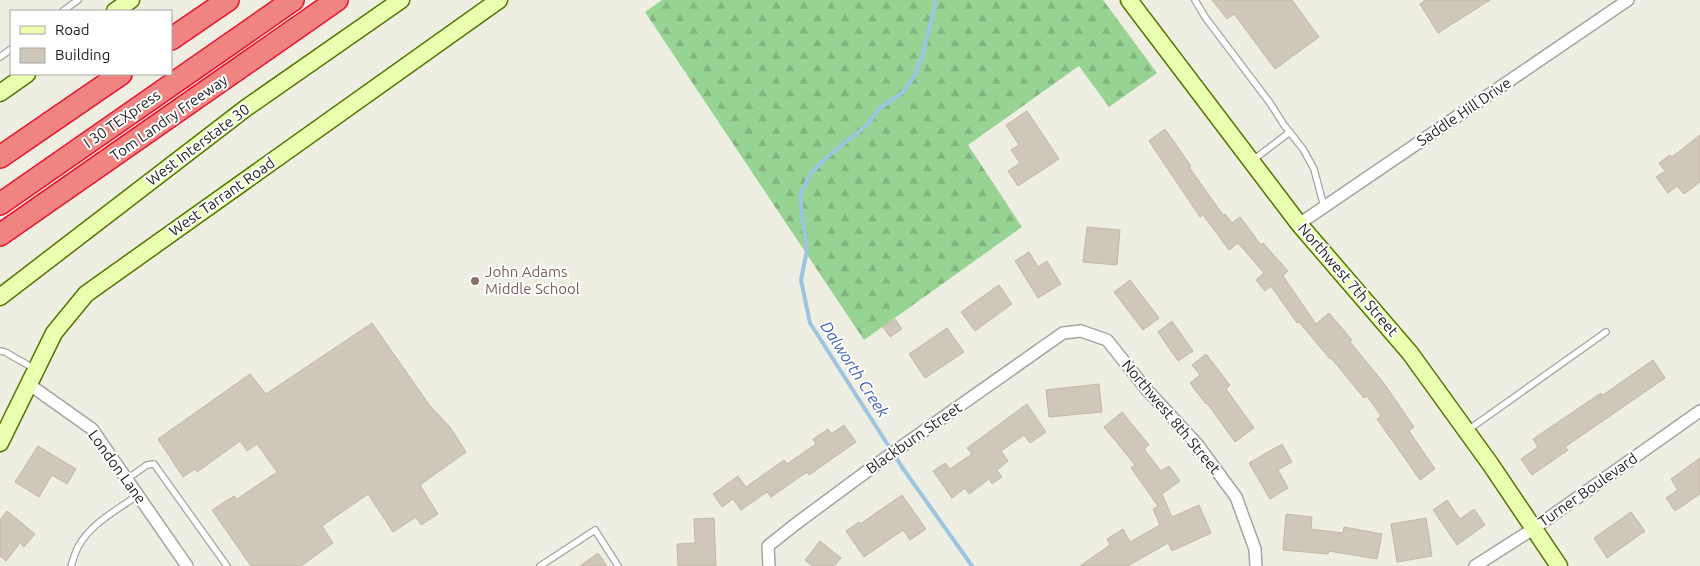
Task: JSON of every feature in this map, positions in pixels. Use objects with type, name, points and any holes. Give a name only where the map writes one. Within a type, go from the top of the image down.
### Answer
[{"type":"highway","points":[[172,38],[228,0]]},
{"type":"highway","name":"I 30 TEXpress","points":[[0,204],[293,0]]},
{"type":"highway","name":"Tom Landry Freeway","points":[[0,235],[338,0]]},
{"type":"highway","points":[[0,158],[120,75]]},
{"type":"highway","points":[[0,250],[49,216],[60,195]]},
{"type":"street","points":[[116,10],[131,0]]},
{"type":"street","name":"West Interstate 30","points":[[0,297],[246,108],[401,0]]},
{"type":"street","name":"West Tarrant Road","points":[[0,443],[54,333],[86,294],[499,0]]},
{"type":"street","name":"Northwest 7th Street","points":[[1129,0],[1299,224],[1410,353],[1491,465],[1559,566]]},
{"type":"street","name":"Saddle Hill Drive","points":[[1299,224],[1628,0]]},
{"type":"street","points":[[0,93],[26,75]]},
{"type":"street","name":"Northwest 8th Street","points":[[1063,334],[1081,331],[1106,340],[1197,444],[1236,497],[1255,549],[1256,566]]},
{"type":"street","name":"Blackburn Street","points":[[769,566],[768,546],[797,523],[874,466],[1063,334]]},
{"type":"street","name":"London Lane","points":[[30,385],[92,429],[187,566]]},
{"type":"street","name":"Turner Boulevard","points":[[1475,566],[1533,529],[1700,411]]},
{"type":"lane","points":[[64,10],[78,0]]},
{"type":"lane","points":[[1195,0],[1205,17],[1303,149],[1314,170],[1324,207]]},
{"type":"lane","points":[[1251,162],[1290,132]]},
{"type":"lane","points":[[1467,431],[1606,332]]},
{"type":"lane","points":[[0,350],[37,370]]},
{"type":"lane","points":[[127,479],[147,465],[154,464],[227,566]]},
{"type":"lane","points":[[71,566],[85,536],[98,524],[138,496]]},
{"type":"lane","points":[[540,566],[594,530],[618,566]]},
{"type":"green space","points":[[662,0],[1103,0],[1157,73],[1109,107],[1079,66],[968,145],[1022,227],[864,340],[645,12]]},
{"type":"building","points":[[1212,0],[1292,0],[1319,37],[1275,69],[1234,14],[1227,19]]},
{"type":"building","points":[[1425,0],[1490,0],[1438,33],[1420,4]]},
{"type":"building","points":[[1027,111],[1059,159],[1018,186],[1008,171],[1020,163],[1011,150],[1019,145],[1006,125]]},
{"type":"building","points":[[1165,129],[1223,215],[1225,214],[1232,223],[1240,217],[1261,245],[1263,243],[1288,271],[1283,276],[1316,324],[1329,313],[1352,340],[1350,342],[1383,382],[1414,427],[1409,431],[1435,469],[1420,480],[1377,419],[1381,416],[1367,396],[1364,398],[1299,322],[1297,323],[1271,286],[1265,291],[1256,280],[1264,273],[1238,243],[1229,250],[1203,215],[1200,217],[1149,141]]},
{"type":"building","points":[[1700,135],[1700,182],[1684,194],[1677,186],[1668,193],[1656,177],[1665,171],[1659,163],[1670,155],[1672,157]]},
{"type":"building","points":[[1087,227],[1120,230],[1117,265],[1083,262]]},
{"type":"building","points":[[1029,252],[1038,267],[1047,261],[1061,284],[1038,298],[1015,261]]},
{"type":"building","points":[[1130,280],[1159,318],[1143,330],[1114,292]]},
{"type":"building","points":[[999,285],[1012,304],[975,331],[961,312]]},
{"type":"building","points":[[895,319],[902,329],[890,337],[883,327]]},
{"type":"building","points":[[1172,321],[1193,351],[1178,361],[1158,332]]},
{"type":"building","points":[[372,323],[430,406],[450,427],[466,452],[420,485],[438,514],[421,525],[416,517],[393,532],[368,494],[322,526],[333,543],[301,566],[251,566],[212,510],[234,496],[237,499],[277,472],[257,444],[247,451],[240,441],[197,472],[195,469],[183,477],[158,439],[250,374],[266,394]]},
{"type":"building","points":[[947,328],[964,352],[925,378],[909,354]]},
{"type":"building","points":[[1206,354],[1230,385],[1226,389],[1254,428],[1235,442],[1190,383],[1200,375],[1192,365]]},
{"type":"building","points":[[1653,360],[1665,378],[1565,447],[1568,450],[1532,475],[1521,459],[1538,447],[1533,439],[1601,393],[1603,395]]},
{"type":"building","points":[[1099,384],[1102,412],[1049,417],[1046,390]]},
{"type":"building","points":[[1027,404],[1046,432],[1030,443],[1024,435],[1001,451],[1008,461],[997,470],[1002,477],[992,484],[989,479],[969,494],[965,488],[952,498],[933,471],[945,463],[950,469],[972,454],[967,448]]},
{"type":"building","points":[[1122,412],[1149,445],[1144,449],[1161,471],[1169,466],[1180,481],[1162,494],[1172,517],[1199,505],[1211,533],[1172,551],[1168,543],[1128,566],[1080,566],[1110,545],[1107,539],[1123,529],[1130,542],[1160,525],[1153,509],[1158,506],[1131,468],[1135,465],[1104,427]]},
{"type":"building","points":[[844,425],[856,442],[809,475],[807,472],[771,497],[767,492],[741,510],[733,499],[722,507],[713,494],[738,476],[746,487],[784,460],[787,464],[816,444],[813,439],[828,429],[831,434]]},
{"type":"building","points":[[1282,444],[1292,462],[1278,470],[1288,488],[1270,499],[1249,463]]},
{"type":"building","points":[[38,446],[76,469],[67,484],[52,475],[39,497],[15,482]]},
{"type":"building","points":[[1700,458],[1700,494],[1675,511],[1666,498],[1678,490],[1671,479]]},
{"type":"building","points":[[902,495],[926,529],[910,540],[903,530],[864,557],[846,531],[859,522],[860,524]]},
{"type":"building","points":[[1447,500],[1460,519],[1474,509],[1485,525],[1457,545],[1433,510]]},
{"type":"building","points":[[7,511],[35,534],[24,547],[20,543],[6,561],[0,556],[0,520]]},
{"type":"building","points":[[1631,512],[1645,531],[1607,558],[1594,538]]},
{"type":"building","points":[[1286,514],[1312,517],[1311,529],[1343,533],[1344,527],[1382,534],[1377,559],[1329,551],[1328,554],[1283,550]]},
{"type":"building","points":[[714,518],[716,566],[678,566],[677,544],[695,543],[694,519]]},
{"type":"building","points":[[1426,518],[1432,556],[1397,562],[1391,524]]},
{"type":"building","points":[[820,541],[841,558],[834,566],[812,566],[805,560]]},
{"type":"building","points":[[598,553],[607,566],[580,566]]},
{"type":"waterway","name":"Dalworth Creek","points":[[936,0],[924,51],[915,75],[903,92],[879,109],[867,125],[827,157],[810,174],[800,196],[807,250],[801,280],[810,323],[902,467],[972,566]]},
{"type":"place","name":"John Adams Middle School","points":[[475,281]]}]
